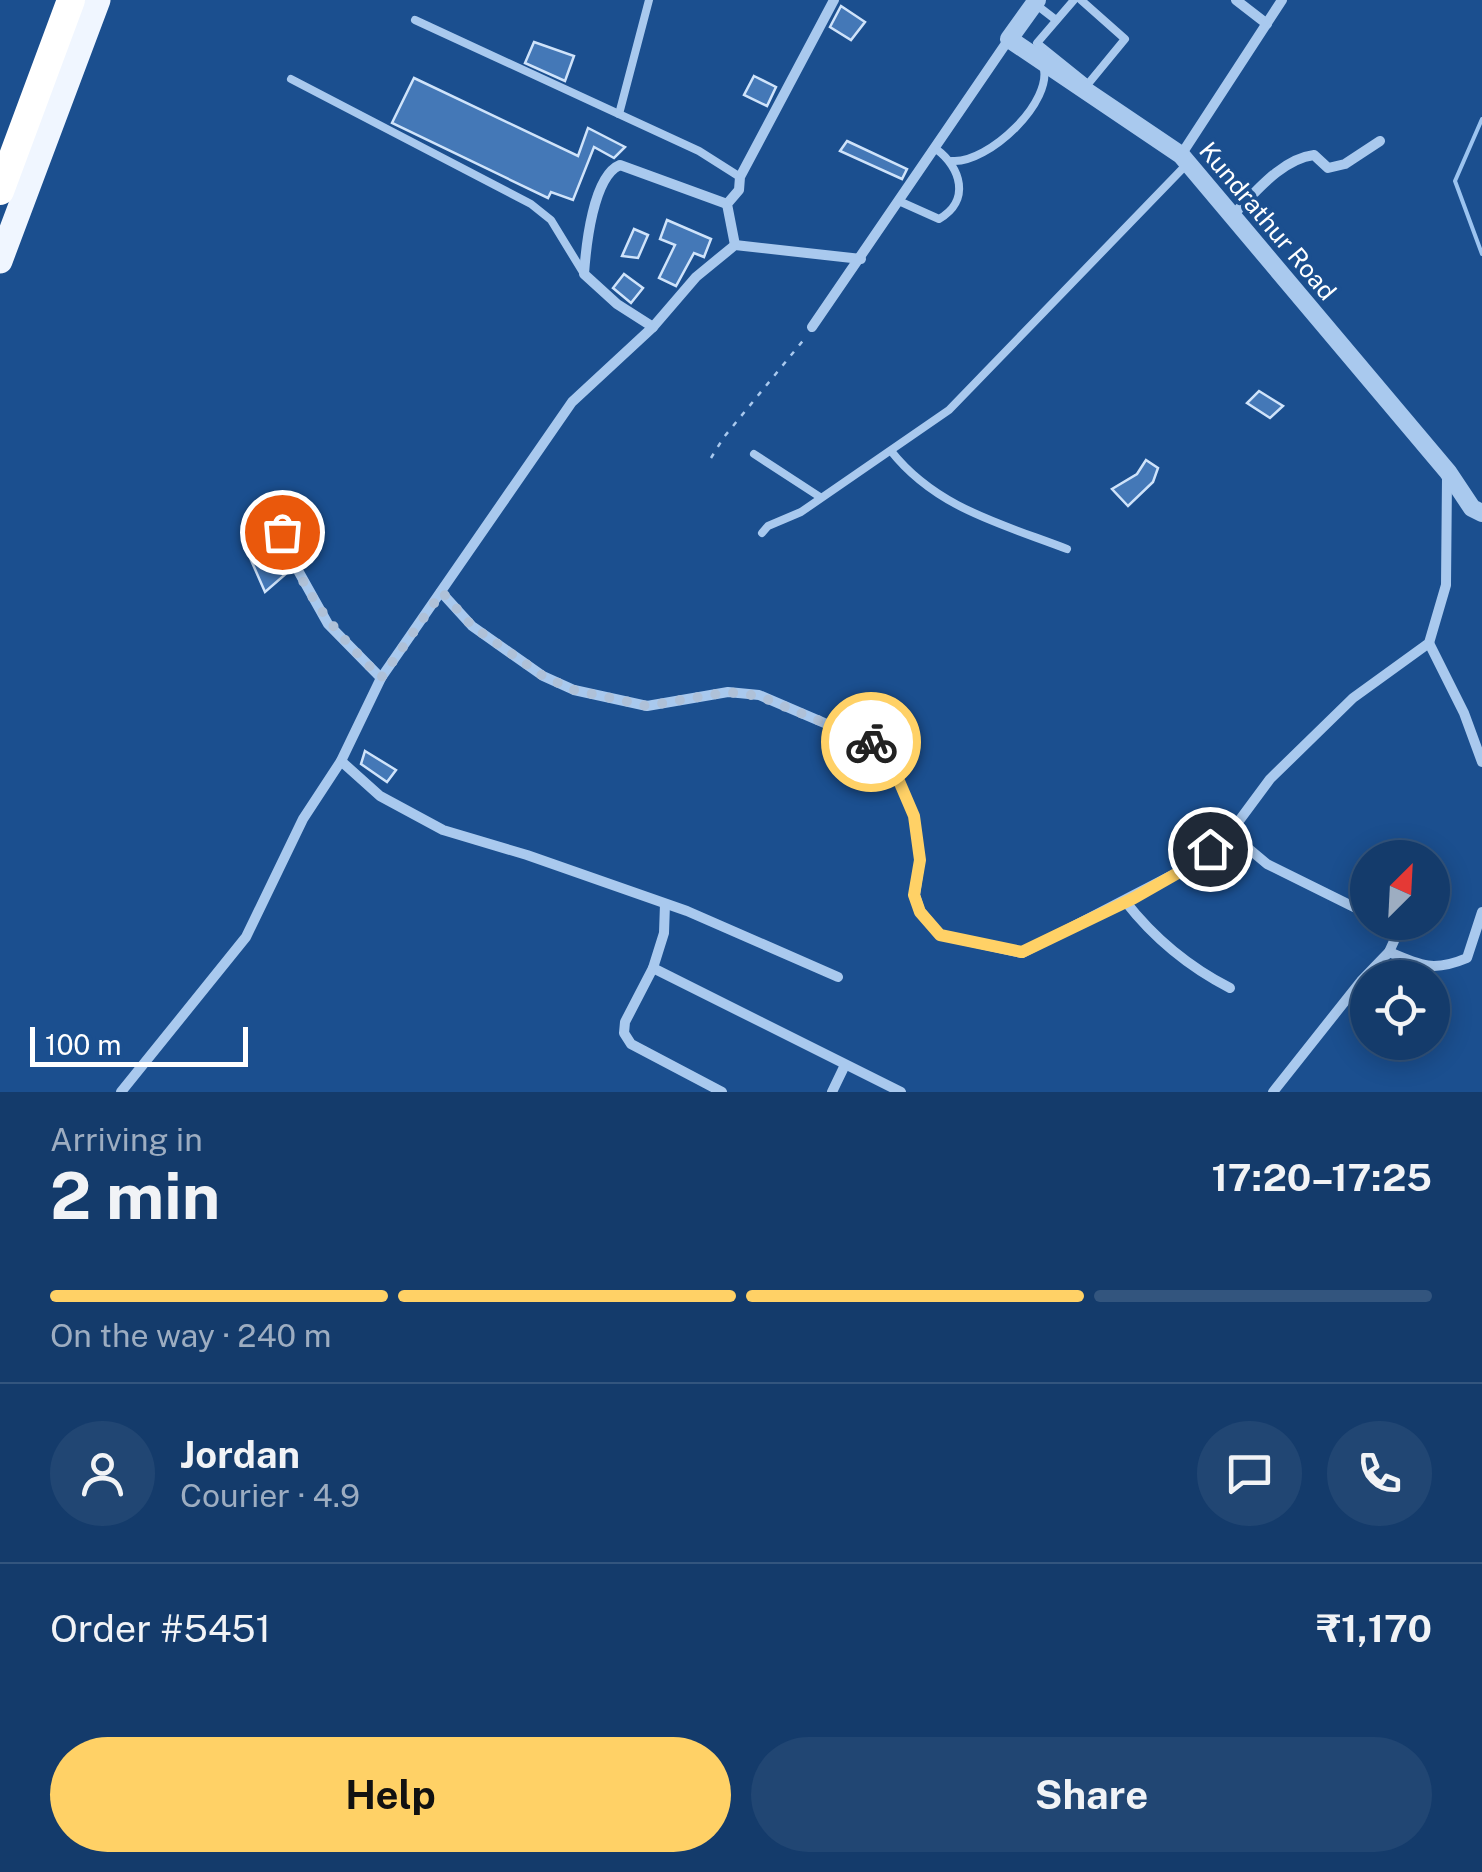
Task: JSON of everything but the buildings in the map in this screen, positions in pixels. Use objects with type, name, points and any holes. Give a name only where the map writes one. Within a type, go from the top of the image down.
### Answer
[{"type":"highway","points":[[0,191],[71,0]]},
{"type":"main road","points":[[0,262],[98,0]]},
{"type":"street","points":[[727,204],[738,190],[740,177],[834,0]]},
{"type":"street","points":[[1236,0],[1267,24]]},
{"type":"street","points":[[1184,159],[1282,0]]},
{"type":"street","points":[[812,327],[1036,2]]},
{"type":"street","name":"Kundrathur Road","points":[[1009,39],[1184,159],[1448,472],[1472,508],[1482,513]]},
{"type":"street","points":[[1232,216],[1264,184],[1302,157],[1314,155],[1328,168],[1338,168],[1380,141]]},
{"type":"street","points":[[653,327],[618,304],[584,274],[598,195],[614,167],[631,168],[727,204]]},
{"type":"street","points":[[727,204],[736,245]]},
{"type":"street","points":[[121,1092],[246,937],[303,819],[341,761],[381,678],[572,402],[653,327],[696,277],[736,245],[861,260]]},
{"type":"street","points":[[442,592],[472,626],[543,676],[574,690],[647,706],[728,692],[759,696],[878,746],[896,774],[914,816],[920,860],[914,895],[920,912],[940,935],[1022,952],[1190,866],[1230,832],[1270,779],[1353,698],[1429,643],[1446,585],[1448,472]]},
{"type":"street","points":[[273,505],[291,558],[328,624],[381,678]]},
{"type":"street","points":[[1429,643],[1482,762]]},
{"type":"street","points":[[341,761],[380,796],[444,830],[665,904],[838,976]]},
{"type":"street","points":[[1230,832],[1267,864],[1350,905]]},
{"type":"street","points":[[1126,901],[1157,936],[1230,988]]},
{"type":"street","points":[[665,904],[664,933],[653,968],[625,1022],[624,1033],[632,1044],[722,1092]]},
{"type":"street","points":[[1389,952],[1418,964],[1443,968],[1466,958],[1477,947],[1482,912]]},
{"type":"street","points":[[1272,1092],[1360,982],[1389,952],[1394,940]]},
{"type":"street","points":[[653,968],[900,1092]]},
{"type":"street","points":[[832,1092],[845,1065]]},
{"type":"lane","points":[[619,114],[649,0]]},
{"type":"lane","points":[[1077,0],[1125,39],[1088,84],[1036,43],[1056,20],[1077,0]]},
{"type":"lane","points":[[1036,2],[1056,20]]},
{"type":"lane","points":[[415,20],[699,151],[740,177]]},
{"type":"lane","points":[[952,161],[972,160],[990,150],[1013,128],[1045,82],[1041,60]]},
{"type":"lane","points":[[290,79],[531,204],[551,220],[584,274]]},
{"type":"lane","points":[[901,202],[943,218],[959,194],[960,182],[952,161],[936,149]]},
{"type":"lane","points":[[762,533],[949,410],[1184,159]]},
{"type":"lane","points":[[892,451],[930,492],[961,509],[1066,549]]},
{"type":"lane","points":[[754,454],[820,497]]},
{"type":"path","points":[[711,458],[812,327]]},
{"type":"waterway","points":[[1482,119],[1455,181],[1482,254]]},
{"type":"way so far","points":[[282,532],[291,558],[328,624],[381,678],[442,592],[472,626],[543,676],[574,690],[647,706],[728,692],[759,696],[782,702],[871,742]]},
{"type":"route","points":[[871,742],[878,746],[896,774],[914,816],[920,860],[914,895],[920,912],[940,935],[1022,952],[1134,898],[1190,866],[1210,849]]}]
